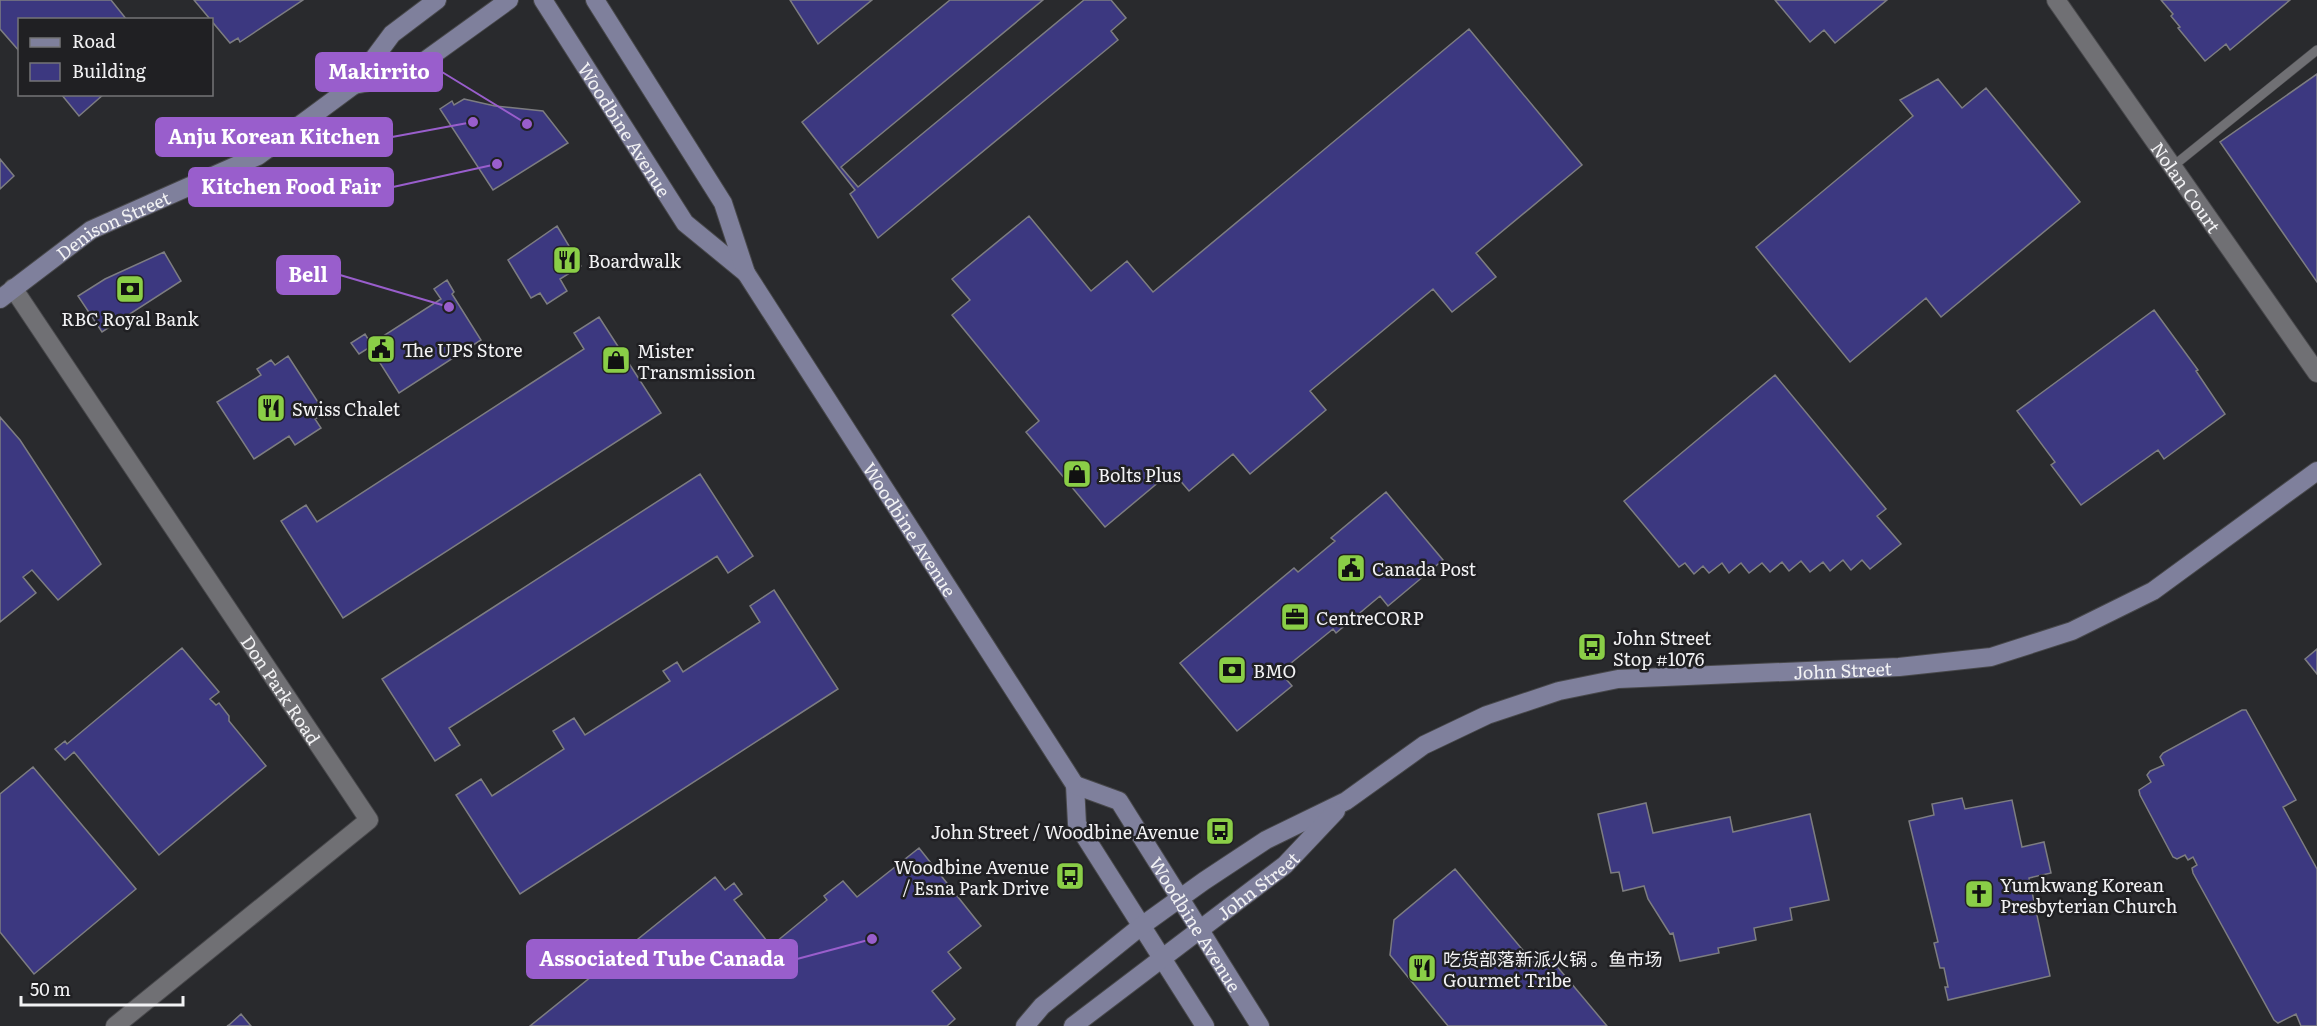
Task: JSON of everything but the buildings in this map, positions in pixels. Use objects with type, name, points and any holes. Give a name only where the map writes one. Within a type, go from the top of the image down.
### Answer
[{"type":"main road","name":"Denison Street","points":[[7,293],[91,230],[258,156],[354,85],[392,34],[437,0]]},
{"type":"main road","name":"Denison Street","points":[[354,85],[405,75],[509,0]]},
{"type":"main road","name":"Woodbine Avenue","points":[[543,0],[685,223],[746,273]]},
{"type":"main road","name":"Woodbine Avenue","points":[[595,0],[723,203],[746,273],[1075,785],[1077,824],[1140,927],[1205,1026]]},
{"type":"main road","name":"John Street","points":[[1025,1026],[1042,1006],[1140,927],[1266,840],[1346,801],[1424,745],[1487,715],[1558,691],[1618,679],[1899,667],[1991,657],[2072,632],[2153,591],[2317,471]]},
{"type":"main road","name":"Woodbine Avenue","points":[[1075,785],[1119,801],[1260,1026]]},
{"type":"main road","name":"John Street","points":[[1073,1026],[1285,865],[1346,801]]},
{"type":"street","name":"Nolan Court","points":[[2056,0],[2317,373]]},
{"type":"street","name":"Don Park Road","points":[[7,293],[369,820],[115,1026]]},
{"type":"lane","points":[[2172,167],[2317,50]]},
{"type":"place","name":"Anju Korean Kitchen","points":[[473,122]]},
{"type":"place","name":"Makirrito","points":[[527,124]]},
{"type":"place","name":"Kitchen Food Fair","points":[[497,164]]},
{"type":"place","name":"Boardwalk","points":[[567,260]]},
{"type":"place","name":"RBC Royal Bank","points":[[130,289]]},
{"type":"place","name":"Bell","points":[[449,307]]},
{"type":"place","name":"The UPS Store","points":[[381,349]]},
{"type":"place","name":"Mister Transmission","points":[[616,360]]},
{"type":"place","name":"Swiss Chalet","points":[[271,408]]},
{"type":"place","name":"Bolts Plus","points":[[1077,474]]},
{"type":"place","name":"Canada Post","points":[[1351,568]]},
{"type":"place","name":"CentreCORP","points":[[1295,617]]},
{"type":"place","name":"John Street Stop #1076","points":[[1592,647]]},
{"type":"place","name":"BMO","points":[[1232,670]]},
{"type":"place","name":"John Street / Woodbine Avenue","points":[[1220,831]]},
{"type":"place","name":"Woodbine Avenue / Esna Park Drive","points":[[1070,876]]},
{"type":"place","name":"Yumkwang Korean Presbyterian Church","points":[[1979,894]]},
{"type":"place","name":"Associated Tube Canada","points":[[872,939]]},
{"type":"place","name":"吃货部落新派火锅 。鱼市场 Gourmet Tribe","points":[[1422,968]]}]
